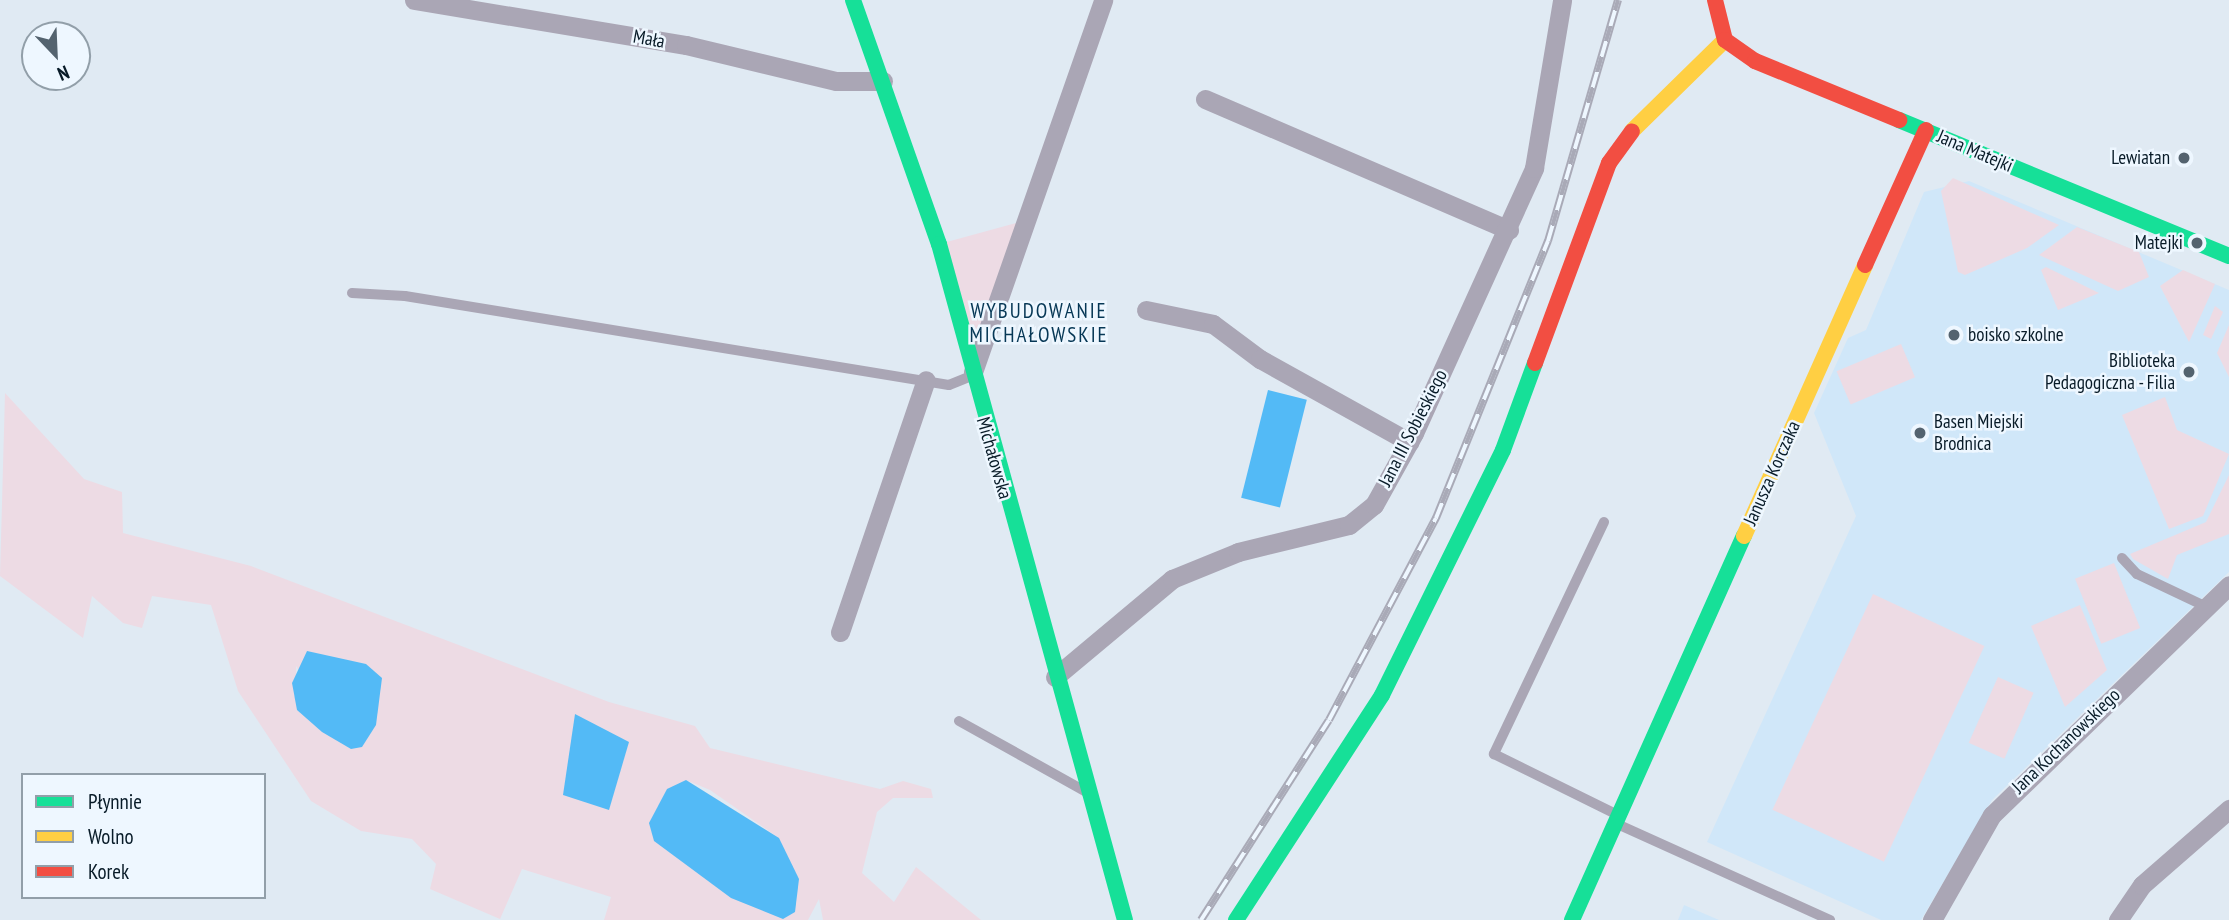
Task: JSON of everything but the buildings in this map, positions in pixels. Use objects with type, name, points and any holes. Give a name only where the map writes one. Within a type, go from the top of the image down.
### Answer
[{"type":"street","name":"Mała","points":[[414,0],[686,45],[836,81],[883,81]]},
{"type":"street","name":"Michałowska","points":[[853,0],[939,244],[971,376],[1125,920]]},
{"type":"street","points":[[971,376],[1068,110],[1103,0]]},
{"type":"street","name":"Jana III Sobieskiego","points":[[1055,677],[1172,579],[1238,552],[1349,525],[1374,505],[1409,442],[1509,230],[1534,168],[1562,0]]},
{"type":"street","points":[[1236,920],[1381,695],[1455,551],[1523,401],[1609,163],[1641,119],[1725,40],[1715,0]]},
{"type":"street","name":"Jana Matejki","points":[[1725,40],[1755,61],[2229,256]]},
{"type":"street","points":[[1205,99],[1509,230]]},
{"type":"street","name":"Janusza Korczaka","points":[[1572,920],[1926,130]]},
{"type":"street","points":[[1146,310],[1213,324],[1260,359],[1409,442]]},
{"type":"street","points":[[840,632],[926,380]]},
{"type":"street","name":"Jana Kochanowskiego","points":[[1932,920],[1992,815],[2209,608],[2229,585]]},
{"type":"street","points":[[2118,920],[2142,886],[2229,809]]},
{"type":"lane","points":[[352,293],[405,296],[949,385],[971,376]]},
{"type":"lane","points":[[1604,522],[1494,754],[1617,819],[1830,920]]},
{"type":"lane","points":[[2122,558],[2137,574],[2209,608]]},
{"type":"lane","points":[[959,721],[1088,793]]},
{"type":"shaded area","points":[[1953,178],[2059,225],[2027,248],[1965,275],[1958,272],[1941,191]]},
{"type":"shaded area","points":[[1969,181],[2229,290],[2229,572],[1992,800],[1921,920],[1881,920],[1707,842],[1856,516],[1814,413],[1848,338],[1866,330],[1924,192]]},
{"type":"shaded area","points":[[1020,222],[974,349],[943,243]]},
{"type":"shaded area","points":[[2077,227],[2139,252],[2149,277],[2118,291],[2039,255]]},
{"type":"shaded area","points":[[2046,267],[2099,293],[2058,310],[2041,270]]},
{"type":"shaded area","points":[[2183,270],[2215,284],[2189,342],[2160,286]]},
{"type":"shaded area","points":[[2215,306],[2223,312],[2211,339],[2203,335]]},
{"type":"shaded area","points":[[2229,325],[2229,377],[2217,353]]},
{"type":"shaded area","points":[[1901,344],[1915,377],[1851,404],[1837,371]]},
{"type":"shaded area","points":[[5,393],[84,479],[122,492],[123,533],[251,566],[609,702],[695,726],[710,748],[880,789],[903,781],[931,789],[933,798],[893,798],[877,812],[862,873],[894,902],[916,867],[981,920],[823,920],[819,899],[808,920],[604,920],[611,897],[522,869],[500,919],[430,889],[436,864],[412,839],[361,831],[311,801],[238,691],[211,605],[152,596],[142,628],[123,623],[92,596],[83,638],[0,576]],"holes":[[[296,666],[351,749],[297,710]],[[686,780],[710,790],[779,838]]]},
{"type":"shaded area","points":[[2165,397],[2177,430],[2229,454],[2203,516],[2169,529],[2122,415]]},
{"type":"shaded area","points":[[2229,475],[2229,534],[2177,555],[2168,579],[2133,559],[2130,554],[2206,522]]},
{"type":"shaded area","points":[[2114,563],[2140,628],[2101,644],[2075,579]]},
{"type":"shaded area","points":[[1873,594],[1984,646],[1884,862],[1772,810]]},
{"type":"shaded area","points":[[2080,605],[2107,670],[2065,707],[2031,626]]},
{"type":"shaded area","points":[[1998,677],[2034,693],[2004,759],[1969,743]]},
{"type":"shaded area","points":[[1684,905],[1719,920],[1678,920]]},
{"type":"water","points":[[1268,390],[1307,400],[1280,507],[1241,498]]},
{"type":"water","points":[[307,651],[366,664],[382,678],[376,725],[362,747],[351,749],[322,732],[297,710],[292,683]]},
{"type":"water","points":[[575,714],[629,742],[609,810],[563,795]]},
{"type":"water","points":[[686,780],[779,838],[799,879],[795,912],[783,919],[731,898],[654,841],[649,823],[667,789]]},
{"type":"railway","points":[[1201,920],[1329,720],[1436,518],[1548,241],[1618,0]]},
{"type":"traffic: fast","points":[[853,0],[939,244],[1125,920]]},
{"type":"traffic: fast","points":[[1899,120],[2229,256]]},
{"type":"traffic: fast","points":[[1236,920],[1382,695],[1503,450],[1535,363]]},
{"type":"traffic: fast","points":[[1572,920],[1744,536]]},
{"type":"traffic: slow","points":[[1632,131],[1725,40]]},
{"type":"traffic: slow","points":[[1744,536],[1865,265]]},
{"type":"traffic: jam","points":[[1715,0],[1725,40],[1755,61],[1899,120]]},
{"type":"traffic: jam","points":[[1865,265],[1926,130]]},
{"type":"traffic: jam","points":[[1535,363],[1609,163],[1632,131]]},
{"type":"place","name":"Lewiatan","points":[[2184,158]]},
{"type":"place","name":"Matejki","points":[[2197,243]]},
{"type":"place","name":"boisko szkolne","points":[[1954,335]]},
{"type":"place","name":"Biblioteka Pedagogiczna - Filia","points":[[2189,372]]},
{"type":"place","name":"Basen Miejski Brodnica","points":[[1920,433]]},
{"type":"district","name":"WYBUDOWANIE MICHAŁOWSKIE","points":[[1039,323]]}]
